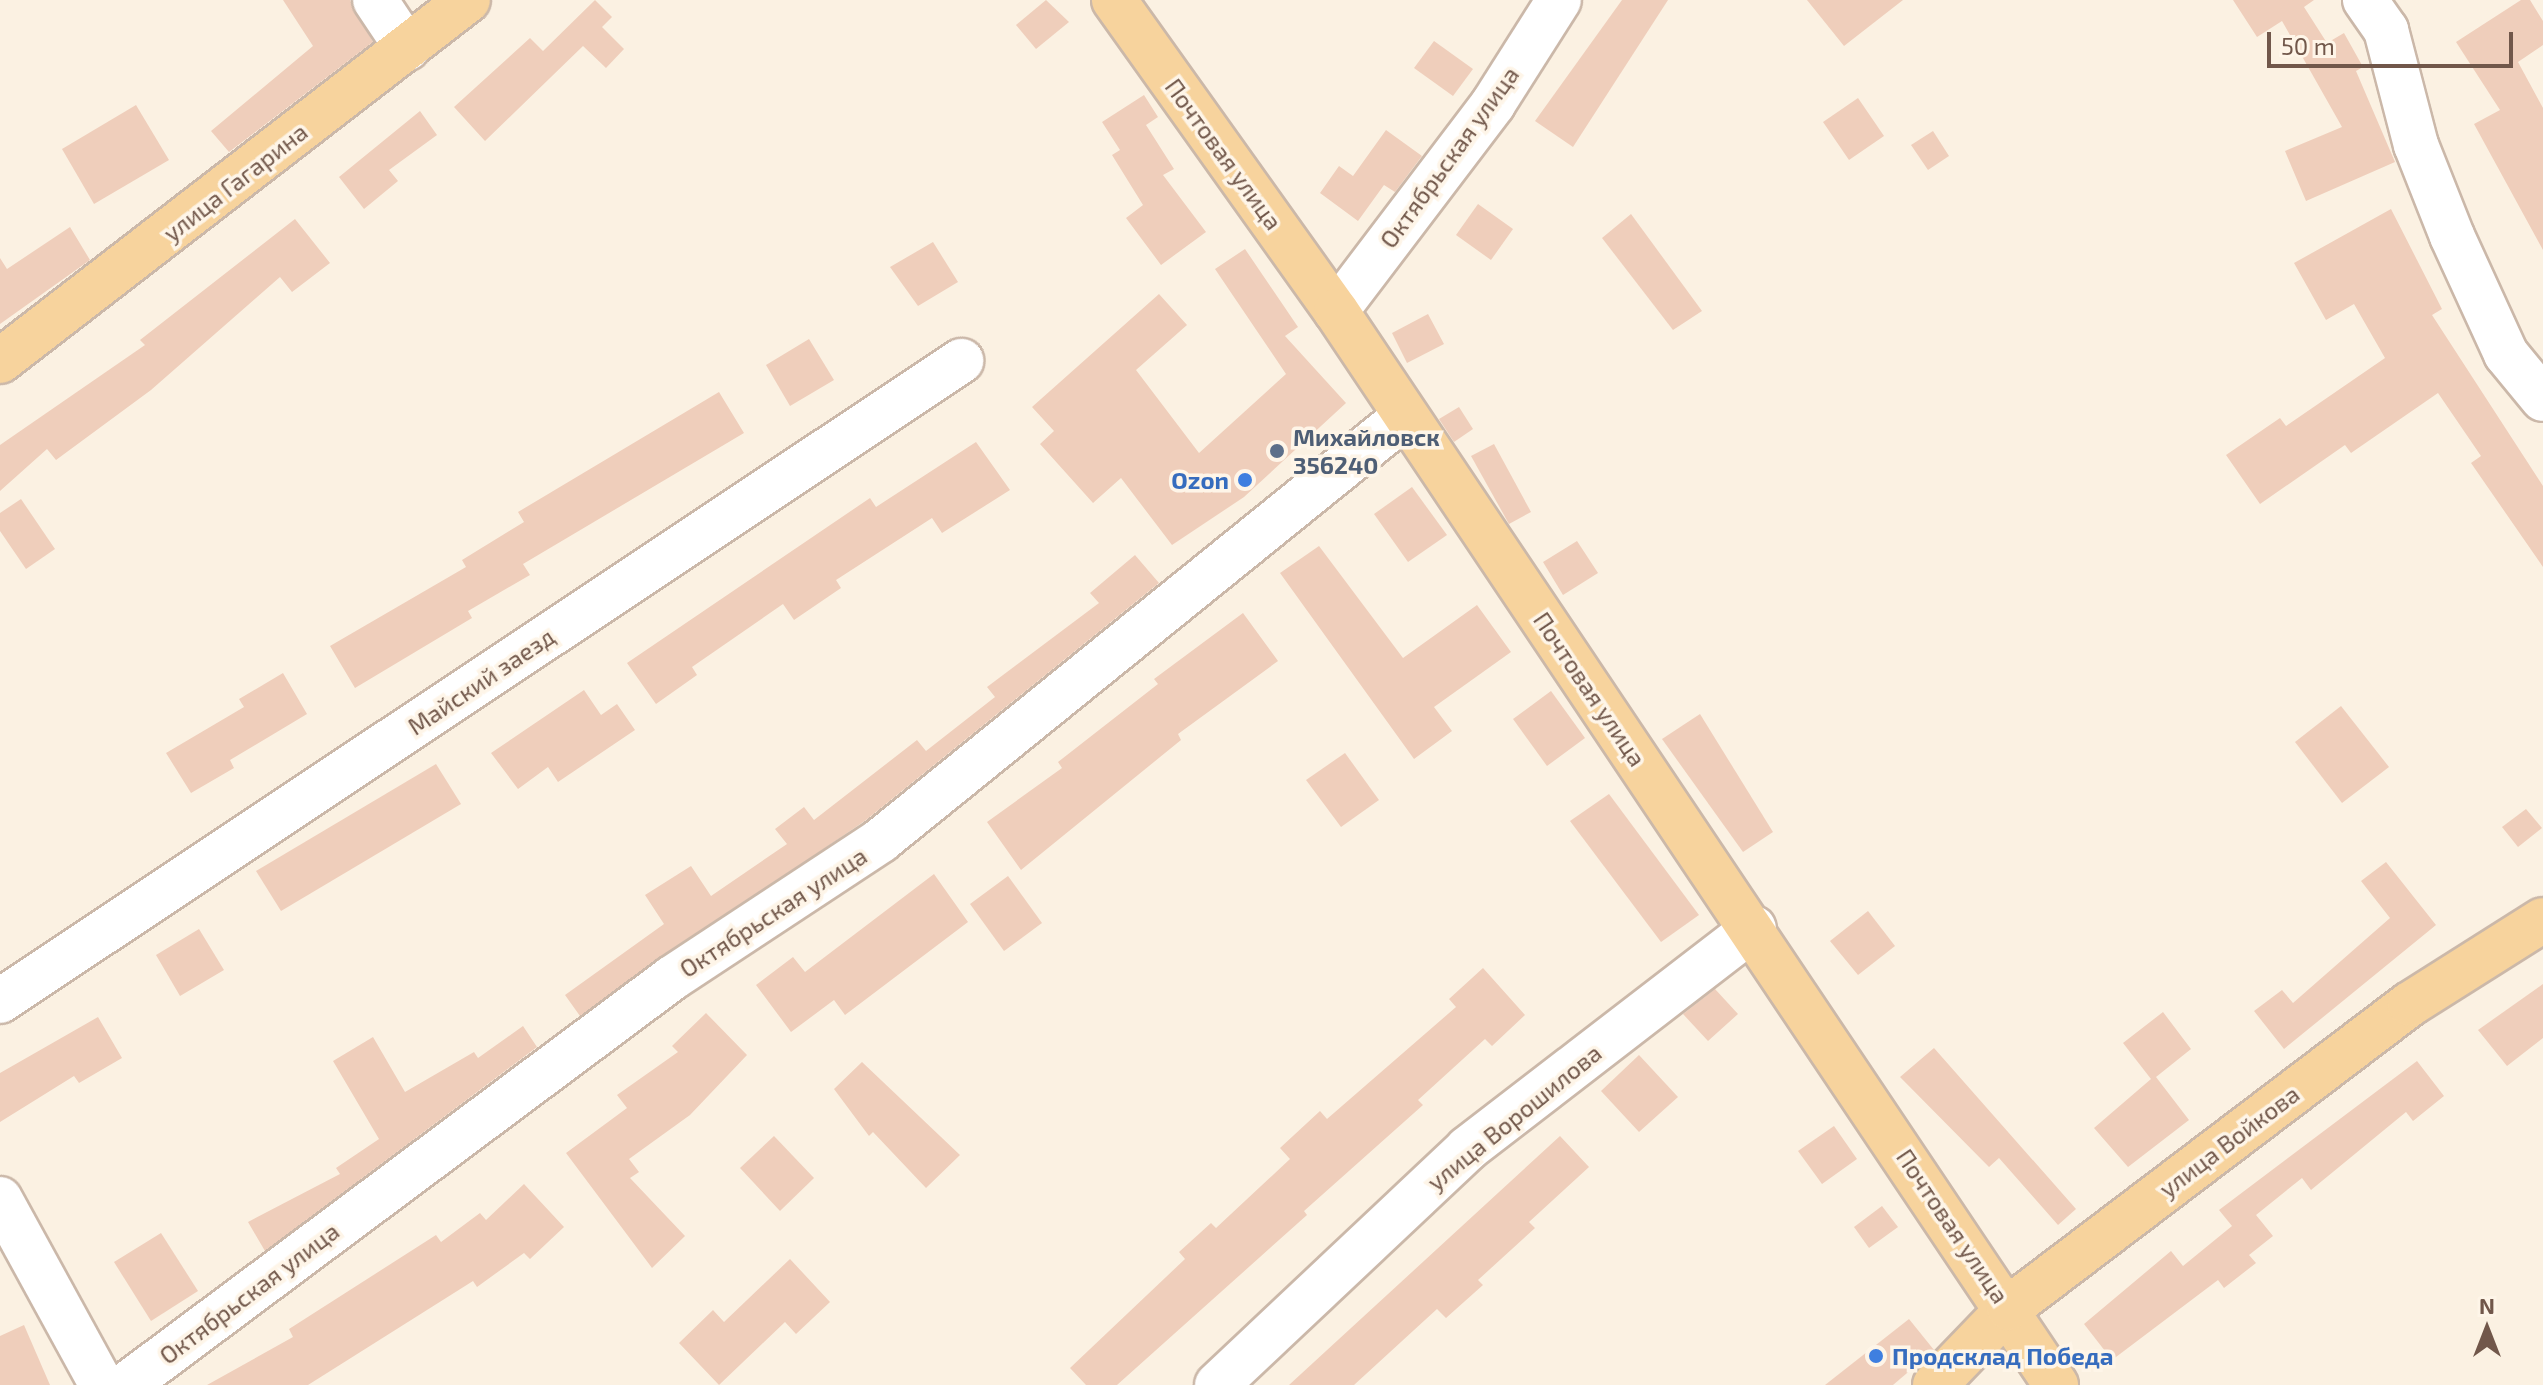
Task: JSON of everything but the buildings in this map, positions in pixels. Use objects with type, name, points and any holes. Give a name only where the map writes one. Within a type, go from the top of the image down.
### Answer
[{"type":"main road","name":"улица Гагарина","points":[[0,361],[468,0]]},
{"type":"main road","name":"Почтовая улица","points":[[1114,0],[1336,311],[1403,418],[1754,928],[2009,1308],[2056,1385]]},
{"type":"main road","name":"улица Войкова","points":[[1935,1385],[2009,1308],[2410,1004],[2543,920]]},
{"type":"street","points":[[375,0],[407,48]]},
{"type":"street","name":"Октябрьская улица","points":[[1336,311],[1493,104],[1559,0]]},
{"type":"street","points":[[2365,0],[2386,30],[2416,145],[2452,236],[2506,354],[2543,399]]},
{"type":"street","name":"Майский заезд","points":[[0,1001],[961,361]]},
{"type":"street","name":"Октябрьская улица","points":[[126,1385],[672,978],[881,840],[1403,418]]},
{"type":"street","name":"улица Ворошилова","points":[[1217,1385],[1467,1149],[1754,928]]},
{"type":"street","points":[[0,1199],[102,1385]]},
{"type":"place","name":"Михайловск 356240","points":[[1277,451]]},
{"type":"place","name":"Ozon","points":[[1245,480]]},
{"type":"place","name":"Продсклад Победа","points":[[1876,1356]]}]
